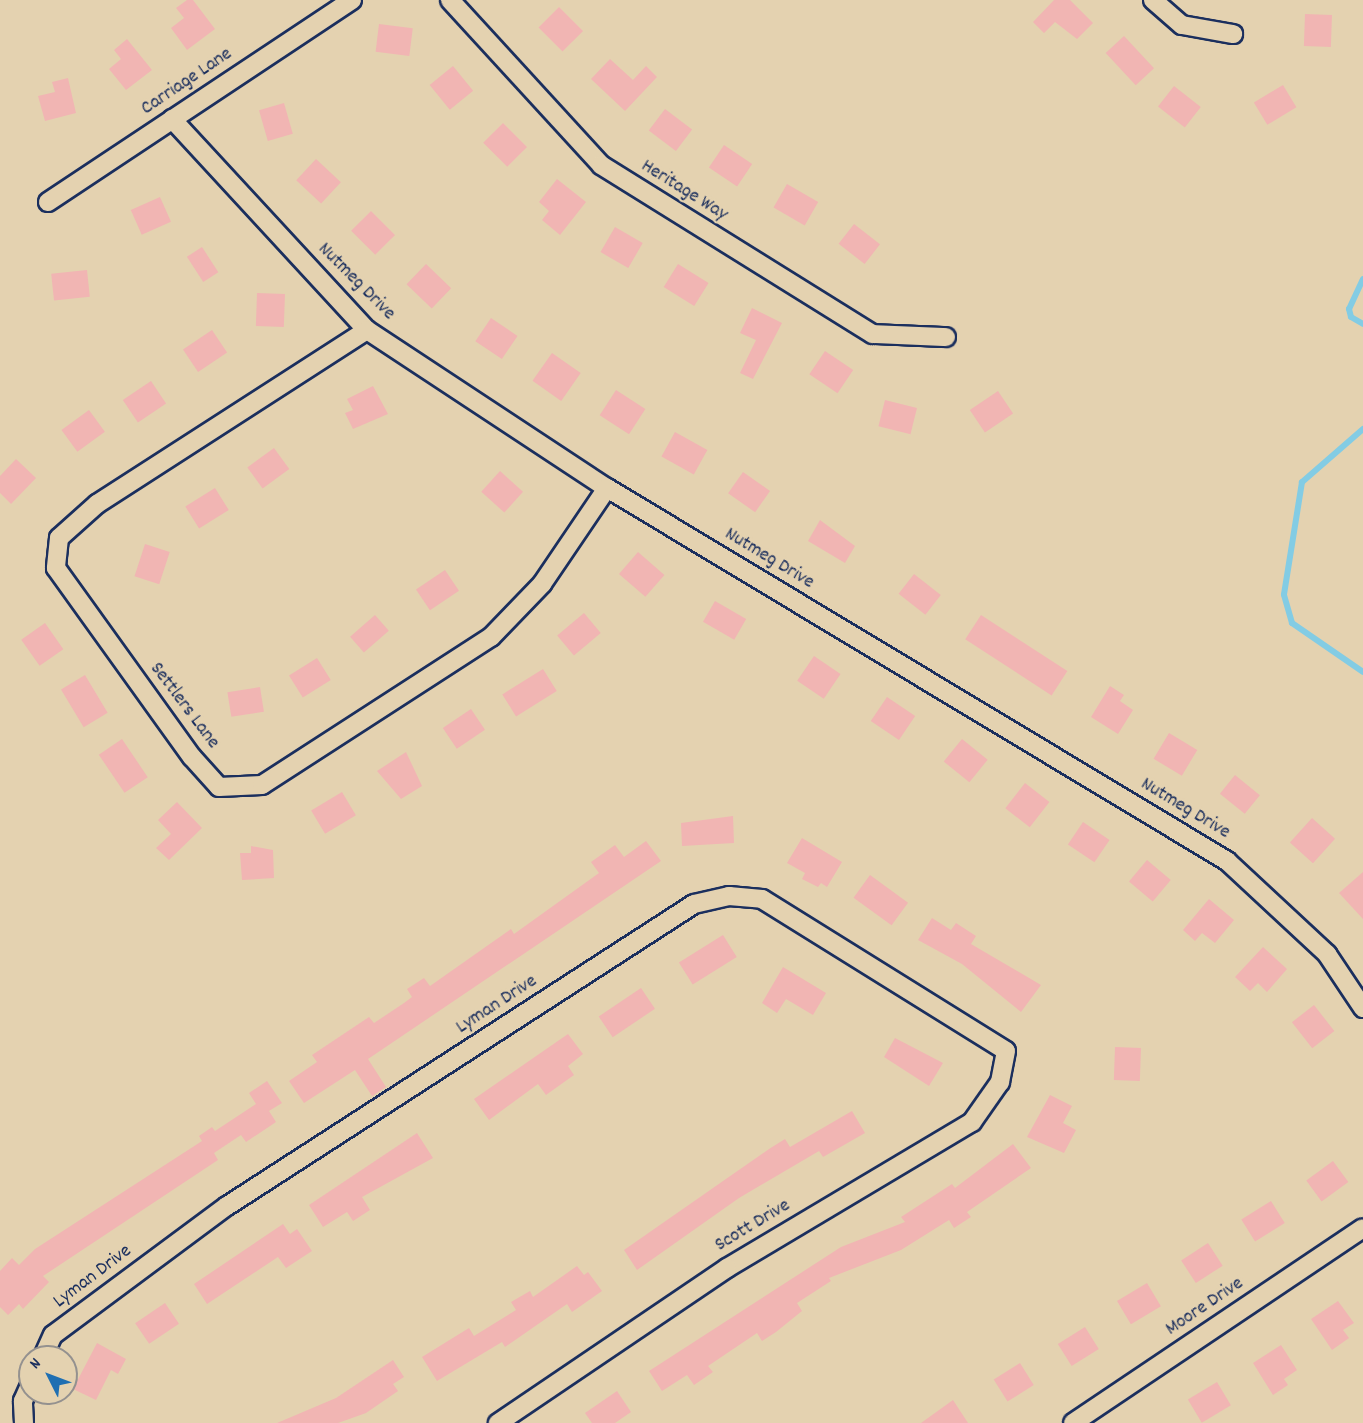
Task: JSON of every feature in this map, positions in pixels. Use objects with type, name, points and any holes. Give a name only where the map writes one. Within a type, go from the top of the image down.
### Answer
[{"type":"street","name":"Carriage Lane","points":[[48,202],[352,0]]},
{"type":"street","name":"Heritage Way","points":[[450,0],[601,165],[873,334],[946,337]]},
{"type":"street","points":[[1153,0],[1182,25],[1233,34]]},
{"type":"street","name":"Nutmeg Drive","points":[[172,119],[367,330],[607,488],[1227,861],[1327,954],[1363,1008]]},
{"type":"street","name":"Settlers Lane","points":[[367,330],[98,504],[59,538],[56,568],[192,757],[219,787],[262,785],[490,637],[542,584],[607,488]]},
{"type":"street","name":"Lyman Drive","points":[[48,1345],[53,1335],[227,1206],[694,904],[729,896],[762,899],[1006,1051]]},
{"type":"street","name":"Scott Drive","points":[[498,1423],[727,1268],[972,1122],[1000,1082],[1006,1051]]},
{"type":"street","name":"Moore Drive","points":[[1073,1423],[1363,1228]]},
{"type":"street","points":[[23,1405],[24,1423]]},
{"type":"building","points":[[187,0],[193,0],[215,29],[187,50],[171,28],[184,18],[176,8]]},
{"type":"building","points":[[1054,0],[1070,0],[1093,23],[1077,39],[1055,22],[1044,33],[1033,22]]},
{"type":"building","points":[[559,7],[583,31],[563,52],[538,28]]},
{"type":"building","points":[[1305,14],[1332,15],[1331,47],[1304,46]]},
{"type":"building","points":[[379,24],[413,28],[409,56],[376,52]]},
{"type":"building","points":[[1124,36],[1154,68],[1136,85],[1106,53]]},
{"type":"building","points":[[127,39],[152,70],[126,90],[109,69],[121,59],[114,50]]},
{"type":"building","points":[[610,59],[633,80],[646,66],[657,77],[625,111],[591,79]]},
{"type":"building","points":[[453,66],[473,91],[450,110],[430,85]]},
{"type":"building","points":[[68,78],[76,113],[45,121],[38,96],[55,92],[52,82]]},
{"type":"building","points":[[1283,85],[1296,107],[1267,125],[1254,103]]},
{"type":"building","points":[[1174,86],[1201,107],[1185,127],[1158,106]]},
{"type":"building","points":[[284,103],[293,134],[268,141],[259,110]]},
{"type":"building","points":[[665,109],[692,129],[676,151],[649,131]]},
{"type":"building","points":[[503,123],[527,147],[507,167],[483,143]]},
{"type":"building","points":[[724,145],[752,164],[737,186],[709,167]]},
{"type":"building","points":[[316,159],[341,182],[321,203],[296,180]]},
{"type":"building","points":[[557,179],[586,202],[560,235],[542,220],[549,211],[539,202]]},
{"type":"building","points":[[787,184],[818,202],[805,225],[774,207]]},
{"type":"building","points":[[160,197],[171,222],[142,235],[131,210]]},
{"type":"building","points":[[371,211],[395,235],[375,255],[351,231]]},
{"type":"building","points":[[854,224],[880,244],[865,264],[839,244]]},
{"type":"building","points":[[615,227],[643,243],[628,268],[600,252]]},
{"type":"building","points":[[202,247],[218,272],[203,282],[187,257]]},
{"type":"building","points":[[426,264],[451,288],[432,308],[407,284]]},
{"type":"building","points":[[678,264],[709,283],[694,306],[664,287]]},
{"type":"building","points":[[87,270],[90,297],[54,301],[51,274]]},
{"type":"building","points":[[257,293],[285,294],[284,327],[256,326]]},
{"type":"building","points":[[752,308],[782,323],[753,379],[740,373],[756,340],[740,333]]},
{"type":"building","points":[[491,318],[518,336],[502,359],[475,341]]},
{"type":"building","points":[[212,330],[227,352],[198,372],[183,350]]},
{"type":"building","points":[[825,351],[853,370],[838,393],[809,374]]},
{"type":"building","points":[[552,353],[581,373],[561,401],[532,381]]},
{"type":"building","points":[[151,381],[166,403],[138,422],[123,400]]},
{"type":"building","points":[[373,386],[388,414],[353,429],[345,413],[353,410],[347,399]]},
{"type":"building","points":[[616,390],[645,409],[629,434],[600,415]]},
{"type":"building","points":[[998,391],[1013,413],[985,432],[970,410]]},
{"type":"building","points":[[885,400],[917,408],[910,434],[878,426]]},
{"type":"building","points":[[89,410],[105,432],[77,452],[61,430]]},
{"type":"building","points":[[675,432],[707,450],[694,474],[661,456]]},
{"type":"building","points":[[274,448],[289,469],[263,488],[247,467]]},
{"type":"building","points":[[16,459],[36,478],[11,504],[0,493],[0,476]]},
{"type":"building","points":[[500,471],[523,492],[504,513],[481,492]]},
{"type":"building","points":[[743,472],[770,491],[755,512],[728,493]]},
{"type":"building","points":[[215,488],[229,510],[199,529],[185,507]]},
{"type":"building","points":[[820,520],[855,546],[845,563],[808,541]]},
{"type":"building","points":[[145,544],[170,552],[159,584],[134,576]]},
{"type":"building","points":[[638,552],[664,575],[645,597],[619,574]]},
{"type":"building","points":[[445,570],[459,591],[430,610],[416,590]]},
{"type":"building","points":[[914,574],[941,595],[925,615],[899,594]]},
{"type":"building","points":[[715,601],[746,619],[734,640],[703,622]]},
{"type":"building","points":[[584,613],[601,633],[574,655],[557,635]]},
{"type":"building","points":[[375,615],[389,631],[364,652],[350,637]]},
{"type":"building","points":[[981,615],[1067,671],[1052,695],[965,639]]},
{"type":"building","points":[[45,623],[63,649],[40,666],[21,640]]},
{"type":"building","points":[[814,656],[841,674],[824,699],[797,681]]},
{"type":"building","points":[[317,658],[331,680],[303,698],[289,675]]},
{"type":"building","points":[[543,669],[557,691],[516,716],[502,694]]},
{"type":"building","points":[[85,675],[108,713],[84,727],[61,689]]},
{"type":"building","points":[[1110,686],[1124,695],[1120,701],[1133,710],[1118,734],[1091,717]]},
{"type":"building","points":[[260,687],[264,712],[231,717],[227,692]]},
{"type":"building","points":[[887,697],[915,716],[899,740],[871,721]]},
{"type":"building","points":[[471,709],[485,730],[457,749],[443,728]]},
{"type":"building","points":[[1169,733],[1197,750],[1182,776],[1154,759]]},
{"type":"building","points":[[122,739],[148,777],[125,793],[99,755]]},
{"type":"building","points":[[962,739],[988,760],[969,782],[944,762]]},
{"type":"building","points":[[406,752],[422,786],[401,799],[377,771]]},
{"type":"building","points":[[1235,775],[1260,795],[1245,814],[1220,794]]},
{"type":"building","points":[[1025,783],[1049,802],[1030,827],[1005,808]]},
{"type":"building","points":[[342,792],[356,815],[325,834],[311,811]]},
{"type":"building","points":[[177,802],[202,828],[169,860],[156,848],[171,834],[158,820]]},
{"type":"building","points":[[733,816],[734,843],[682,846],[681,823]]},
{"type":"building","points":[[1312,818],[1335,839],[1313,863],[1290,843]]},
{"type":"building","points":[[1083,822],[1110,840],[1094,862],[1068,844]]},
{"type":"building","points":[[802,838],[842,862],[827,887],[821,883],[818,887],[802,879],[805,873],[787,863]]},
{"type":"building","points":[[646,841],[661,861],[368,1059],[386,1087],[372,1096],[355,1070],[304,1103],[289,1081],[317,1062],[312,1055],[369,1017],[374,1023],[404,1003],[412,997],[407,989],[424,978],[430,986],[511,929],[514,934],[599,873],[591,862],[615,845],[624,857]]},
{"type":"building","points":[[251,846],[273,850],[274,878],[242,880],[240,853],[251,853]]},
{"type":"building","points":[[1147,860],[1171,880],[1153,901],[1129,881]]},
{"type":"building","points":[[1363,872],[1363,919],[1339,893]]},
{"type":"building","points":[[870,875],[908,903],[892,925],[854,898]]},
{"type":"building","points":[[1209,899],[1234,920],[1215,943],[1202,933],[1195,941],[1183,930]]},
{"type":"building","points":[[932,918],[951,930],[956,923],[976,936],[971,944],[1041,985],[1021,1012],[962,964],[918,940]]},
{"type":"building","points":[[723,935],[737,957],[693,985],[679,963]]},
{"type":"building","points":[[1263,947],[1287,969],[1267,992],[1258,983],[1250,991],[1235,977]]},
{"type":"building","points":[[783,967],[826,993],[813,1015],[786,999],[777,1013],[762,1003]]},
{"type":"building","points":[[641,988],[655,1009],[613,1037],[599,1017]]},
{"type":"building","points":[[1314,1005],[1334,1031],[1312,1048],[1292,1022]]},
{"type":"building","points":[[568,1034],[583,1054],[568,1066],[574,1075],[546,1095],[538,1084],[489,1120],[474,1099]]},
{"type":"building","points":[[895,1038],[943,1063],[929,1086],[884,1057]]},
{"type":"building","points":[[1115,1047],[1141,1048],[1140,1081],[1114,1080]]},
{"type":"building","points":[[267,1081],[282,1103],[269,1111],[276,1122],[246,1142],[241,1135],[214,1153],[218,1160],[43,1276],[49,1282],[23,1309],[19,1304],[8,1315],[0,1307],[0,1271],[12,1258],[19,1265],[35,1249],[202,1141],[199,1136],[212,1127],[215,1131],[256,1104],[249,1093]]},
{"type":"building","points":[[1050,1095],[1072,1106],[1063,1123],[1076,1130],[1064,1153],[1027,1137]]},
{"type":"building","points":[[852,1111],[865,1133],[823,1157],[819,1151],[739,1198],[637,1270],[624,1250],[785,1139],[790,1147]]},
{"type":"building","points":[[417,1133],[433,1158],[362,1197],[370,1210],[353,1221],[347,1212],[323,1227],[309,1205]]},
{"type":"building","points":[[1013,1144],[1031,1168],[967,1212],[971,1217],[954,1228],[949,1220],[901,1250],[829,1278],[831,1281],[797,1303],[802,1311],[776,1332],[762,1341],[757,1333],[708,1366],[713,1372],[694,1385],[687,1375],[662,1391],[649,1371],[841,1247],[905,1222],[901,1217],[952,1184],[955,1188]]},
{"type":"building","points":[[1333,1161],[1348,1182],[1322,1201],[1306,1180]]},
{"type":"building","points":[[1271,1201],[1285,1223],[1255,1242],[1241,1220]]},
{"type":"building","points":[[283,1224],[290,1234],[297,1229],[312,1251],[286,1268],[278,1257],[207,1304],[194,1284]]},
{"type":"building","points":[[1208,1243],[1223,1266],[1196,1283],[1181,1260]]},
{"type":"building","points":[[577,1266],[584,1275],[588,1272],[602,1291],[572,1312],[567,1304],[505,1347],[502,1342],[437,1381],[422,1357],[469,1328],[474,1336],[516,1310],[511,1302],[530,1291],[533,1297]]},
{"type":"building","points":[[1147,1283],[1161,1306],[1131,1324],[1117,1301]]},
{"type":"building","points":[[1338,1301],[1354,1323],[1343,1330],[1349,1338],[1332,1350],[1311,1319]]},
{"type":"building","points":[[165,1303],[179,1324],[149,1344],[135,1323]]},
{"type":"building","points":[[1085,1327],[1099,1349],[1072,1366],[1058,1344]]},
{"type":"building","points":[[97,1343],[126,1359],[118,1374],[111,1370],[96,1400],[78,1391],[78,1379]]},
{"type":"building","points":[[1281,1345],[1297,1370],[1284,1379],[1288,1385],[1273,1395],[1253,1363]]},
{"type":"building","points":[[393,1360],[404,1377],[393,1384],[398,1391],[366,1413],[338,1423],[277,1423],[336,1398]]},
{"type":"building","points":[[1020,1363],[1034,1385],[1007,1401],[994,1379]]},
{"type":"building","points":[[1217,1382],[1231,1405],[1202,1423],[1188,1400]]},
{"type":"building","points":[[617,1391],[631,1412],[615,1423],[592,1423],[585,1413]]},
{"type":"building","points":[[953,1400],[968,1423],[921,1423]]},
{"type":"waterway","points":[[1363,279],[1349,309],[1351,317],[1363,324]]},
{"type":"waterway","points":[[1363,429],[1302,482],[1284,595],[1292,623],[1363,672]]}]
